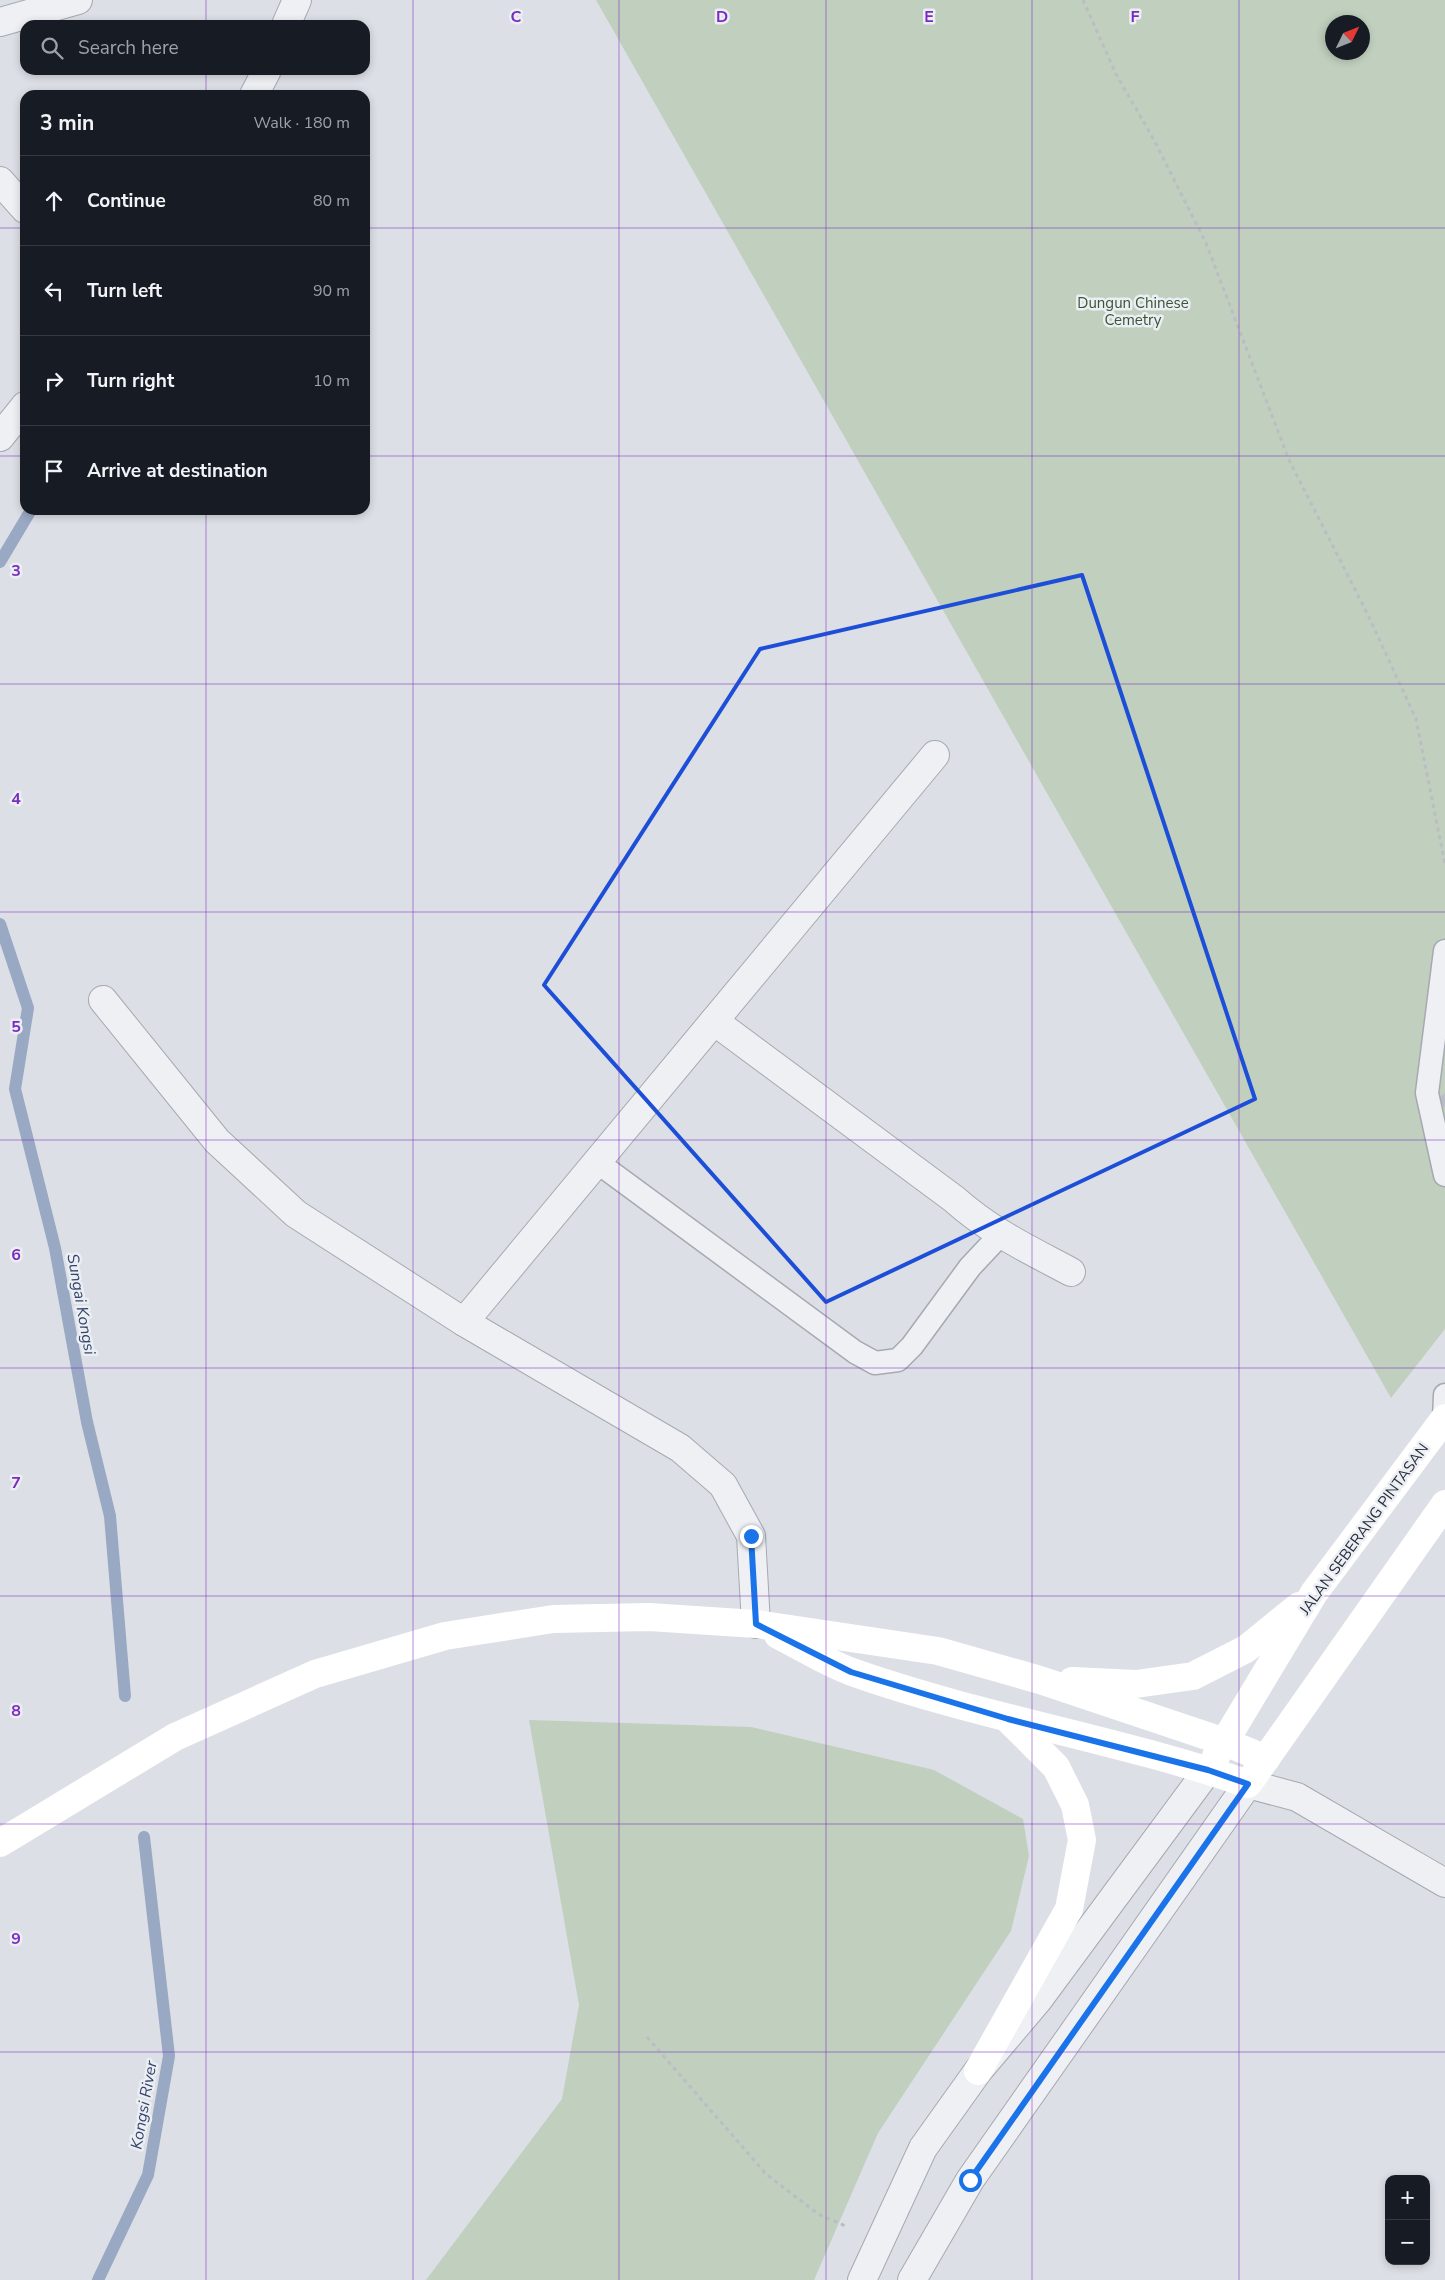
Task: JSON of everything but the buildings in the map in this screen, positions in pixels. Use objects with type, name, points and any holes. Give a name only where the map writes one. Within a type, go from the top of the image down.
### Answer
[{"type":"main road","name":"JALAN SEBERANG PINTASAN","points":[[1208,1770],[1314,1593],[1445,1411]]},
{"type":"main road","points":[[756,1624],[851,1672],[1008,1719],[1208,1770],[1248,1784],[1445,1504]]},
{"type":"main road","points":[[1040,1680],[1136,1684],[1193,1676],[1246,1649],[1314,1593]]},
{"type":"main road","points":[[0,1843],[175,1737],[315,1674],[445,1636],[553,1619],[649,1617],[756,1624],[938,1651],[1040,1680],[1225,1742],[1266,1759]]},
{"type":"main road","points":[[978,2071],[1069,1909],[1082,1840],[1075,1805],[1056,1766],[1008,1719]]},
{"type":"street","points":[[0,22],[78,0]]},
{"type":"street","points":[[288,20],[297,0]]},
{"type":"street","points":[[257,90],[264,75]]},
{"type":"street","points":[[0,180],[20,203]]},
{"type":"street","points":[[0,437],[20,412]]},
{"type":"street","points":[[464,1322],[936,755]]},
{"type":"street","points":[[103,1000],[216,1141],[296,1214],[464,1322],[680,1448],[723,1485],[751,1536],[756,1624]]},
{"type":"street","points":[[714,1021],[1000,1235],[1071,1272]]},
{"type":"street","points":[[1266,1759],[1296,1797]]},
{"type":"street","points":[[862,2280],[923,2148],[978,2071],[1038,2000],[1208,1770]]},
{"type":"street","points":[[912,2280],[970,2180],[1248,1784],[1296,1797],[1445,1883]]},
{"type":"lane","points":[[1445,951],[1427,1093],[1445,1175]]},
{"type":"lane","points":[[597,1162],[855,1352],[875,1363],[898,1360],[912,1346],[970,1267],[1000,1235]]},
{"type":"path","points":[[1083,0],[1116,74],[1154,140],[1206,243],[1289,460],[1368,614],[1416,719],[1445,864]]},
{"type":"path","points":[[647,2037],[766,2174],[818,2214],[879,2240]]},
{"type":"highlighted area","points":[[1082,575],[1255,1099],[826,1302],[544,985],[760,649]]},
{"type":"green space","name":"Dungun Chinese Cemetry","points":[[596,0],[1445,0],[1445,1329],[1391,1398]]},
{"type":"green space","points":[[529,1720],[751,1727],[934,1770],[1023,1819],[1029,1856],[1011,1931],[878,2133],[814,2280],[426,2280],[562,2099],[579,2005]]},
{"type":"waterway","name":"Sungai Kongsi","points":[[0,562],[28,515]]},
{"type":"waterway","name":"Sungai Kongsi","points":[[0,924],[28,1008],[15,1089],[55,1248],[87,1422],[110,1516],[125,1696]]},
{"type":"waterway","name":"Kongsi River","points":[[98,2280],[148,2175],[169,2056],[144,1837]]},
{"type":"route","points":[[751,1536],[756,1624],[851,1672],[1008,1719],[1208,1770],[1248,1784],[970,2180]]}]
